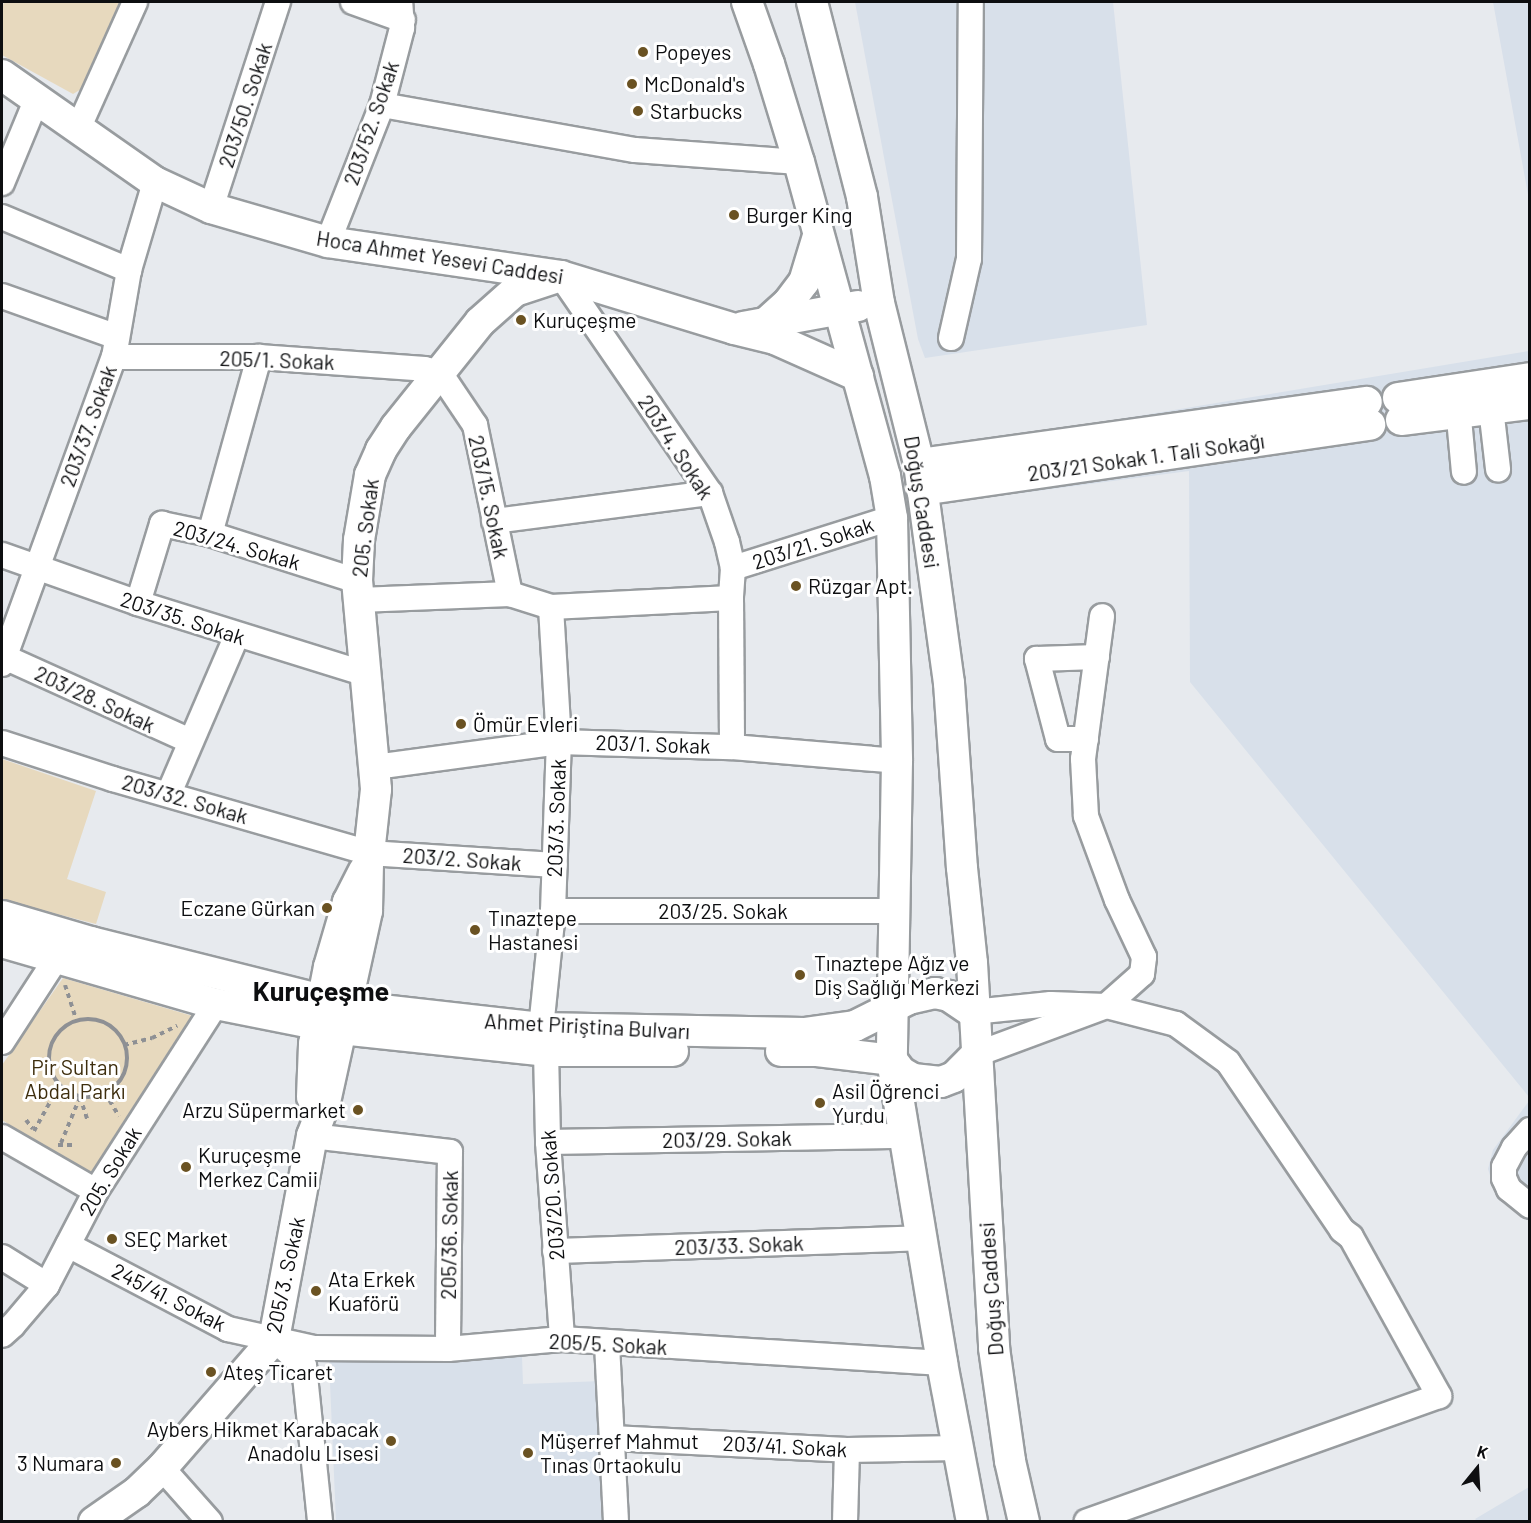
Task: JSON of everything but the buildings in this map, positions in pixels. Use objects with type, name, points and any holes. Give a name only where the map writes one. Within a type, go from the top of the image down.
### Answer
[{"type":"main road","name":"Doğuş Caddesi","points":[[747,2],[770,64],[799,162],[885,476],[892,518],[897,761],[892,1007]]},
{"type":"main road","name":"Doğuş Caddesi","points":[[812,2],[862,196],[879,303],[921,477],[949,683],[962,868],[972,963],[973,1012]]},
{"type":"main road","name":"Hoca Ahmet Yesevi Caddesi","points":[[2,75],[36,101],[155,182],[211,208],[328,242],[561,276],[734,329],[771,330]]},
{"type":"main road","points":[[771,330],[804,282],[818,236]]},
{"type":"main road","name":"205. Sokak","points":[[331,1015],[348,902],[369,858],[375,810],[375,767],[358,591],[359,540],[370,475],[381,450],[465,340],[501,302],[524,287],[561,276]]},
{"type":"main road","points":[[771,330],[840,317],[879,303]]},
{"type":"main road","points":[[771,330],[858,376]]},
{"type":"main road","points":[[1400,409],[1490,396],[1530,378]]},
{"type":"main road","points":[[1490,396],[1530,404]]},
{"type":"main road","name":"203/21 Sokak 1. Tali Sokağı","points":[[921,477],[1369,414]]},
{"type":"main road","name":"Ahmet Piriştina Bulvarı","points":[[2,916],[331,1015]]},
{"type":"main road","name":"Ahmet Piriştina Bulvarı","points":[[2,942],[59,968],[216,1004],[544,1039],[817,1051],[892,1060]]},
{"type":"main road","points":[[892,1060],[901,1072],[913,1080],[941,1082],[954,1077],[977,1054],[973,1012],[949,996],[935,993],[922,994],[892,1007],[892,1060],[942,1363],[972,1521]]},
{"type":"main road","name":"Ahmet Piriştina Bulvarı","points":[[544,1039],[804,1033],[855,1026],[892,1007]]},
{"type":"main road","name":"205/3. Sokak","points":[[94,1521],[137,1492],[162,1468],[274,1339],[312,1136],[314,1044],[331,1015]]},
{"type":"main road","name":"Doğuş Caddesi","points":[[977,1054],[994,1348],[1010,1461],[1024,1521]]},
{"type":"street","points":[[78,129],[135,2]]},
{"type":"street","name":"203/50. Sokak","points":[[211,208],[278,2]]},
{"type":"street","points":[[353,2],[401,11]]},
{"type":"street","points":[[951,338],[969,259],[971,2]]},
{"type":"street","name":"203/52. Sokak","points":[[328,242],[382,105],[401,11]]},
{"type":"street","points":[[2,183],[36,101]]},
{"type":"street","points":[[382,105],[635,150],[799,162]]},
{"type":"street","name":"203/37. Sokak","points":[[2,659],[115,347],[129,270],[155,182]]},
{"type":"street","points":[[2,217],[129,270]]},
{"type":"street","name":"203/4. Sokak","points":[[561,276],[710,493],[727,542],[733,568],[731,598],[732,747]]},
{"type":"street","name":"205/1. Sokak","points":[[2,296],[115,347],[424,369],[440,373]]},
{"type":"street","points":[[210,534],[259,357]]},
{"type":"street","name":"203/15. Sokak","points":[[440,373],[475,425],[510,594]]},
{"type":"street","points":[[1490,396],[1498,469]]},
{"type":"street","points":[[1457,400],[1464,472]]},
{"type":"street","points":[[494,521],[710,493]]},
{"type":"street","name":"203/21. Sokak","points":[[733,568],[892,518]]},
{"type":"street","name":"203/24. Sokak","points":[[138,603],[162,524],[210,534],[358,591]]},
{"type":"street","name":"203/35. Sokak","points":[[2,555],[34,569],[366,674]]},
{"type":"street","points":[[358,591],[510,594],[551,607],[731,598]]},
{"type":"street","name":"203/3. Sokak","points":[[544,1039],[553,911],[559,742],[551,607]]},
{"type":"street","points":[[977,1054],[1106,1006],[1142,974],[1144,957],[1117,900],[1086,816],[1083,759],[1102,616]]},
{"type":"street","points":[[169,793],[237,635]]},
{"type":"street","points":[[1086,739],[1058,739],[1037,659],[1096,657]]},
{"type":"street","name":"203/28. Sokak","points":[[2,659],[190,741]]},
{"type":"street","name":"203/1. Sokak","points":[[375,767],[559,742],[732,747],[897,761]]},
{"type":"street","name":"203/32. Sokak","points":[[2,743],[113,779],[169,793],[369,858]]},
{"type":"street","name":"203/2. Sokak","points":[[369,858],[555,865]]},
{"type":"street","name":"203/25. Sokak","points":[[553,911],[893,911]]},
{"type":"street","points":[[2,1042],[59,968]]},
{"type":"street","name":"205. Sokak","points":[[2,1335],[47,1285],[96,1191],[216,1004]]},
{"type":"street","points":[[973,1012],[1051,1005],[1106,1006],[1176,1024],[1228,1062],[1342,1230],[1351,1237],[1439,1396],[1088,1521]]},
{"type":"street","name":"203/20. Sokak","points":[[544,1039],[548,1142],[562,1339]]},
{"type":"street","points":[[1530,1130],[1514,1148],[1504,1167],[1504,1178],[1509,1189],[1530,1206]]},
{"type":"street","name":"205/36. Sokak","points":[[312,1136],[450,1152],[448,1348]]},
{"type":"street","name":"203/29. Sokak","points":[[548,1142],[906,1136]]},
{"type":"street","points":[[2,1137],[96,1191]]},
{"type":"street","name":"203/33. Sokak","points":[[555,1251],[921,1238]]},
{"type":"street","name":"245/41. Sokak","points":[[68,1245],[228,1329],[274,1339]]},
{"type":"street","points":[[2,1257],[47,1285]]},
{"type":"street","points":[[274,1339],[304,1366],[320,1521]]},
{"type":"street","name":"205/5. Sokak","points":[[274,1339],[314,1348],[448,1348],[562,1339],[607,1344],[942,1363]]},
{"type":"street","points":[[607,1344],[616,1521]]},
{"type":"street","name":"203/41. Sokak","points":[[612,1438],[847,1450],[958,1448]]},
{"type":"street","points":[[845,1521],[847,1450]]},
{"type":"street","points":[[162,1468],[210,1521]]},
{"type":"path","points":[[59,968],[77,1021]]},
{"type":"path","points":[[90,1019],[102,1022],[113,1029],[124,1045],[127,1063],[116,1086],[105,1093],[80,1097],[66,1091],[52,1073],[49,1060],[51,1047],[57,1035],[77,1021],[90,1019]]},
{"type":"path","points":[[124,1045],[142,1038],[152,1038]]},
{"type":"path","points":[[43,1094],[66,1091]]},
{"type":"path","points":[[34,1131],[55,1093]]},
{"type":"path","points":[[80,1097],[87,1119]]},
{"type":"path","points":[[61,1143],[80,1097]]},
{"type":"shaded area","points":[[855,2],[1113,2],[1147,325],[925,358],[918,339]]},
{"type":"shaded area","points":[[1493,2],[1529,2],[1529,200]]},
{"type":"shaded area","points":[[1529,351],[1529,1097],[1190,682],[1189,471],[975,499],[964,445]]},
{"type":"shaded area","points":[[1529,1101],[1529,1220],[1494,1188],[1488,1169],[1493,1150]]},
{"type":"shaded area","points":[[522,1357],[523,1384],[602,1381],[610,1521],[336,1521],[329,1360]]},
{"type":"shaded area","points":[[1529,1487],[1529,1521],[1477,1521],[1475,1519]]},
{"type":"green space","points":[[4,2],[126,2],[88,85],[73,94],[2,55]]},
{"type":"green space","points":[[2,759],[96,791],[67,879],[106,892],[96,924],[2,900]]},
{"type":"green space","name":"Pir Sultan Abdal Parkı","points":[[63,978],[196,1017],[91,1177],[2,1120],[2,1065]]},
{"type":"place","name":"Popeyes","points":[[643,52]]},
{"type":"place","name":"McDonald's","points":[[632,84]]},
{"type":"place","name":"Starbucks","points":[[638,111]]},
{"type":"place","name":"Burger King","points":[[734,215]]},
{"type":"place","name":"Kuruçeşme","points":[[521,320]]},
{"type":"place","name":"Rüzgar Apt.","points":[[796,586]]},
{"type":"place","name":"Ömür Evleri","points":[[461,724]]},
{"type":"place","name":"Eczane Gürkan","points":[[327,908]]},
{"type":"place","name":"Tınaztepe Hastanesi","points":[[475,930]]},
{"type":"place","name":"Tınaztepe Ağız ve Diş Sağlığı Merkezi","points":[[800,975]]},
{"type":"place","name":"Asil Öğrenci Yurdu","points":[[820,1103]]},
{"type":"place","name":"Arzu Süpermarket","points":[[358,1110]]},
{"type":"place","name":"Kuruçeşme Merkez Camii","points":[[186,1167]]},
{"type":"place","name":"SEÇ Market","points":[[112,1239]]},
{"type":"place","name":"Ata Erkek Kuaförü","points":[[316,1291]]},
{"type":"place","name":"Ateş Ticaret","points":[[211,1372]]},
{"type":"place","name":"Aybers Hikmet Karabacak Anadolu Lisesi","points":[[391,1441]]},
{"type":"place","name":"Müşerref Mahmut Tınas Ortaokulu","points":[[528,1453]]},
{"type":"place","name":"3 Numara","points":[[116,1463]]},
{"type":"district","name":"Kuruçeşme","points":[[321,991]]}]
